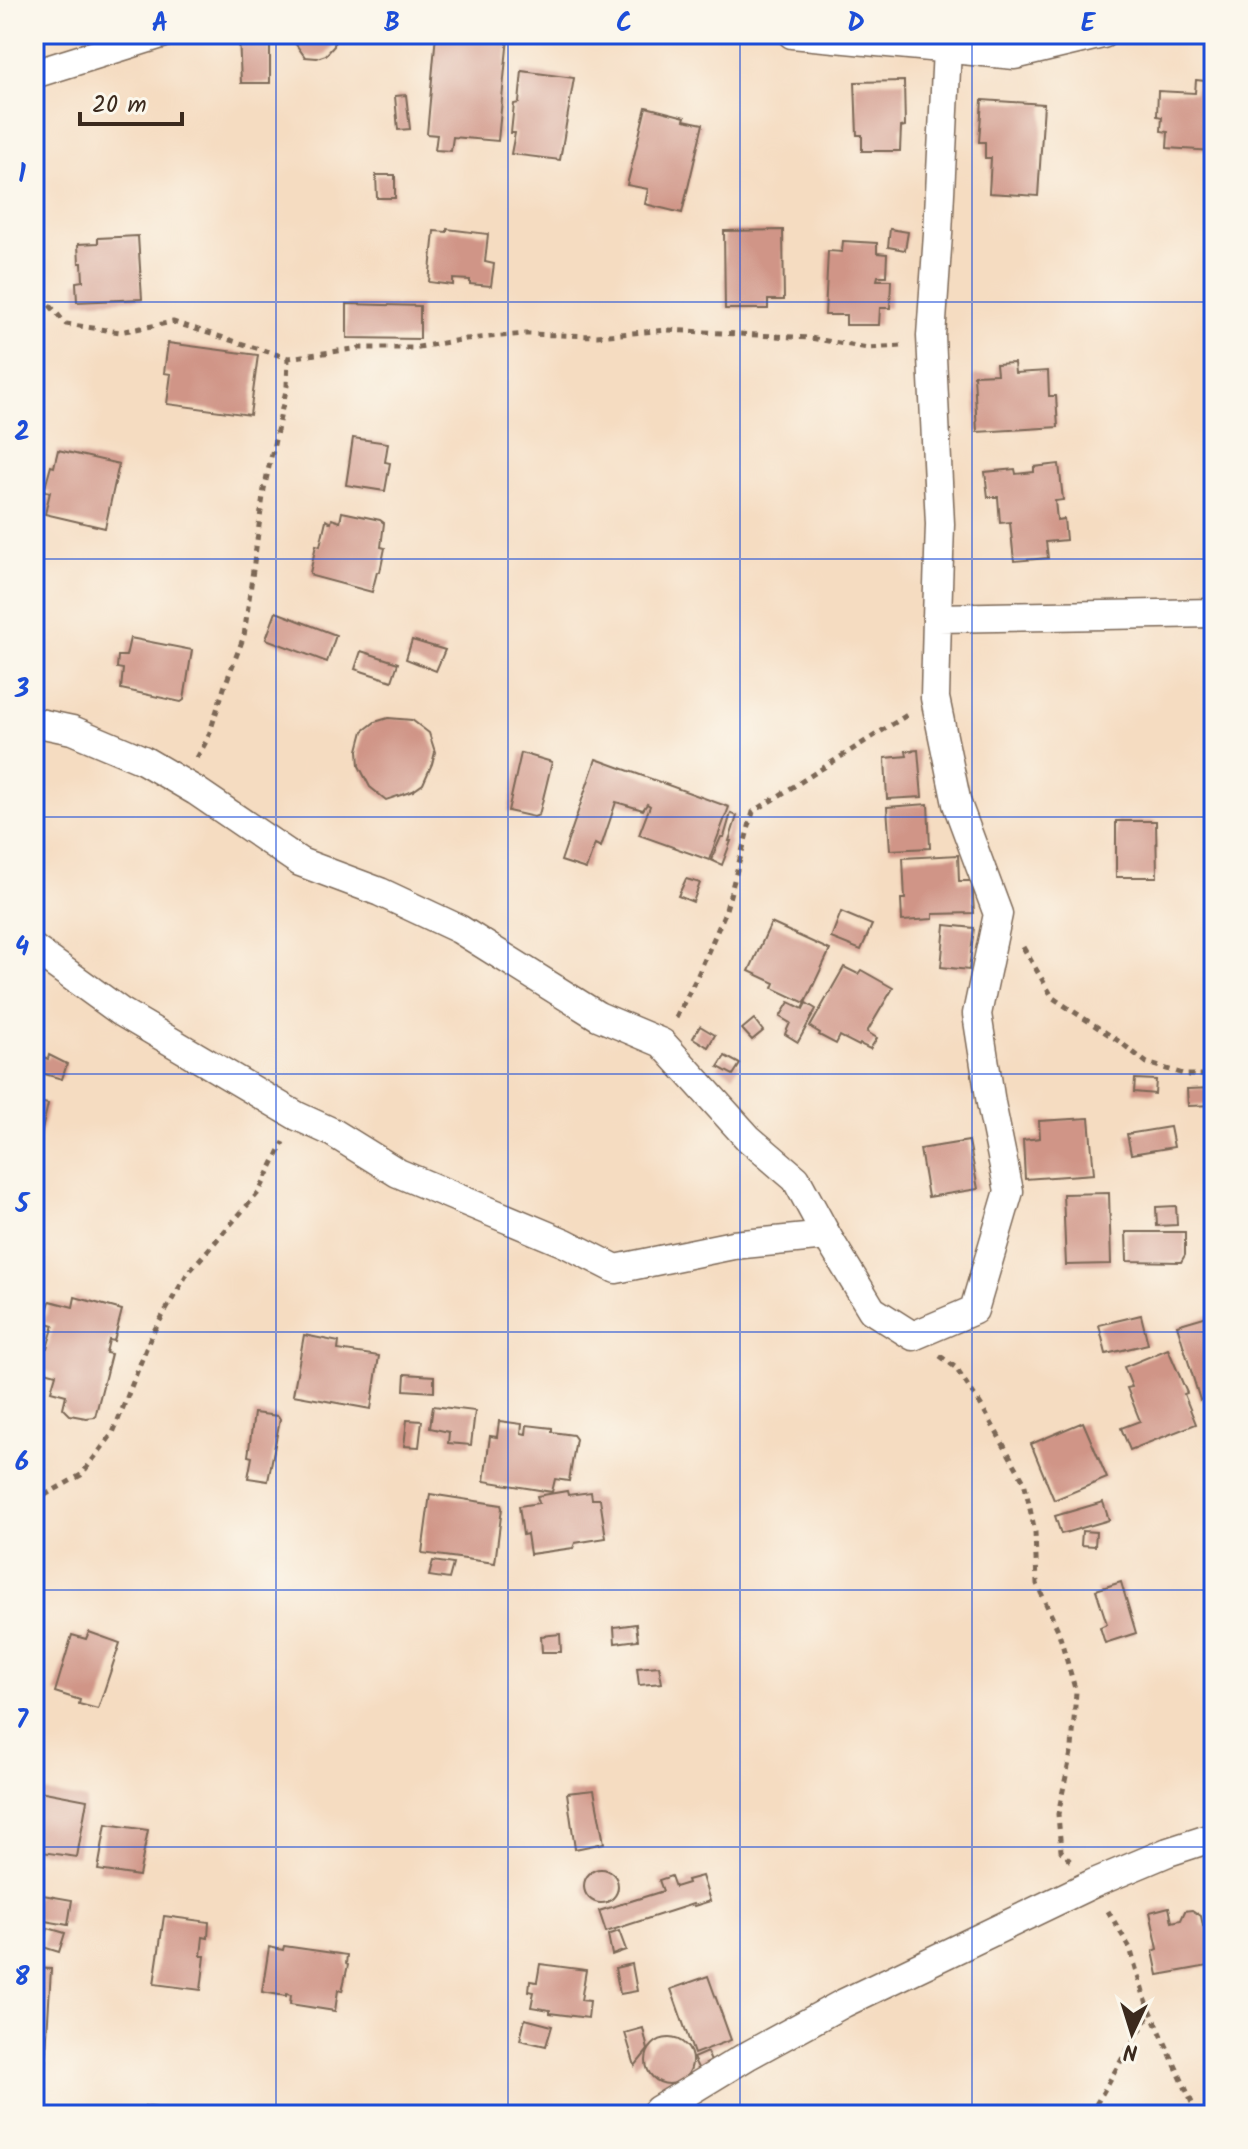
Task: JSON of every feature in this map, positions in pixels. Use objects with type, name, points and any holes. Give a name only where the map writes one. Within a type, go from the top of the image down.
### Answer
[{"type":"street","points":[[34,74],[162,34]]},
{"type":"street","points":[[792,34],[1015,55],[1103,34]]},
{"type":"street","points":[[34,722],[72,730],[143,760],[300,862],[380,892],[459,929],[598,1016],[662,1043],[748,1138],[796,1179],[872,1310],[913,1336],[974,1310],[1009,1191],[977,1014],[998,914],[957,804],[935,698],[940,524],[931,345],[947,49]]},
{"type":"street","points":[[937,618],[1214,613]]},
{"type":"street","points":[[34,949],[121,1012],[398,1173],[565,1243],[616,1269],[733,1245],[827,1236]]},
{"type":"street","points":[[654,2115],[747,2056],[844,2003],[1092,1884],[1168,1852],[1214,1837]]},
{"type":"path","points":[[34,287],[66,324],[120,332],[173,322],[288,358],[360,348],[413,348],[466,339],[526,334],[597,336],[668,330],[810,338],[868,348],[931,345]]},
{"type":"path","points":[[183,784],[208,738],[244,636],[251,570],[264,489],[287,386],[288,358]]},
{"type":"path","points":[[662,1043],[697,977],[725,913],[753,812],[935,698]]},
{"type":"path","points":[[998,914],[1031,958],[1053,998],[1147,1063],[1186,1075],[1214,1075]]},
{"type":"path","points":[[34,1501],[81,1475],[113,1433],[151,1336],[187,1274],[259,1192],[297,1116]]},
{"type":"path","points":[[913,1336],[955,1367],[981,1405],[1024,1481],[1035,1532],[1037,1584],[1058,1630],[1076,1692],[1072,1748],[1058,1814],[1061,1851],[1092,1884],[1130,1948],[1144,1996],[1195,2115]]},
{"type":"path","points":[[1090,2115],[1152,2013]]},
{"type":"building","points":[[239,34],[335,34],[334,46],[326,55],[317,58],[305,57],[295,43],[270,43],[270,83],[241,83]]},
{"type":"building","points":[[436,34],[508,37],[498,141],[453,137],[451,151],[435,150],[437,135],[427,134]]},
{"type":"building","points":[[522,71],[574,78],[560,160],[511,154],[515,133],[511,133],[514,104],[519,103]]},
{"type":"building","points":[[1196,80],[1214,82],[1214,151],[1167,148],[1168,132],[1161,131],[1162,117],[1157,116],[1158,91],[1195,93]]},
{"type":"building","points":[[904,81],[905,126],[901,127],[900,151],[862,151],[862,135],[857,135],[855,82]]},
{"type":"building","points":[[406,95],[410,129],[398,130],[395,96]]},
{"type":"building","points":[[982,100],[1044,104],[1038,196],[989,193],[991,158],[985,158],[985,142],[979,142]]},
{"type":"building","points":[[646,107],[703,124],[682,213],[645,204],[648,189],[627,185]]},
{"type":"building","points":[[376,175],[395,175],[395,198],[377,198]]},
{"type":"building","points":[[447,229],[488,234],[485,262],[494,264],[491,286],[470,284],[470,280],[453,279],[453,285],[429,282],[434,231],[447,232]]},
{"type":"building","points":[[890,229],[908,232],[905,250],[888,247]]},
{"type":"building","points":[[783,230],[784,300],[768,300],[768,309],[725,309],[724,231]]},
{"type":"building","points":[[138,236],[142,299],[77,302],[76,282],[83,281],[78,244],[98,243],[98,238]]},
{"type":"building","points":[[843,241],[877,243],[877,253],[887,254],[886,276],[878,276],[877,280],[891,280],[890,308],[880,308],[879,325],[846,325],[846,315],[825,315],[828,251],[842,252]]},
{"type":"building","points":[[347,304],[420,306],[420,339],[347,338]]},
{"type":"building","points":[[168,343],[258,355],[250,415],[167,404],[171,374],[164,373]]},
{"type":"building","points":[[1014,363],[1015,373],[1048,371],[1049,396],[1056,396],[1058,427],[977,432],[974,375],[997,374],[996,364]]},
{"type":"building","points":[[353,438],[388,443],[385,462],[390,463],[385,491],[346,485]]},
{"type":"building","points":[[58,450],[119,464],[105,528],[45,514],[50,492],[44,491]]},
{"type":"building","points":[[1059,464],[1063,500],[1055,501],[1057,520],[1064,519],[1066,540],[1046,542],[1048,558],[1014,561],[1010,522],[1000,523],[998,497],[988,497],[985,472],[1015,469],[1016,474],[1034,472],[1034,467]]},
{"type":"building","points":[[342,512],[384,523],[381,547],[385,548],[372,592],[310,573],[326,520],[340,522]]},
{"type":"building","points":[[276,612],[336,635],[327,662],[266,639]]},
{"type":"building","points":[[130,638],[192,650],[184,700],[181,702],[121,689],[123,669],[117,668],[118,656],[126,656]]},
{"type":"building","points":[[412,640],[445,650],[436,671],[406,659]]},
{"type":"building","points":[[361,651],[398,663],[392,681],[355,669]]},
{"type":"building","points":[[388,718],[412,720],[429,733],[435,752],[423,784],[413,791],[386,800],[370,787],[359,766],[358,750],[363,731],[375,722]]},
{"type":"building","points":[[918,750],[922,797],[887,799],[885,758],[907,756],[906,751]]},
{"type":"building","points":[[521,753],[552,762],[539,815],[534,817],[508,811]]},
{"type":"building","points":[[596,759],[729,807],[709,860],[639,835],[650,806],[647,804],[643,810],[616,802],[601,847],[595,844],[586,869],[561,861]]},
{"type":"building","points":[[928,804],[930,848],[890,850],[887,807]]},
{"type":"building","points":[[731,813],[737,816],[722,865],[711,860],[721,837],[724,837]]},
{"type":"building","points":[[1116,821],[1156,821],[1157,877],[1116,877]]},
{"type":"building","points":[[958,855],[959,881],[972,881],[974,913],[933,914],[933,919],[902,921],[901,899],[905,899],[903,858]]},
{"type":"building","points":[[686,879],[700,883],[693,902],[678,896]]},
{"type":"building","points":[[841,912],[872,925],[861,950],[831,938]]},
{"type":"building","points":[[771,923],[830,950],[805,1003],[773,988],[775,983],[749,971]]},
{"type":"building","points":[[945,925],[974,928],[969,970],[941,967]]},
{"type":"building","points":[[844,967],[858,974],[861,970],[893,988],[867,1032],[877,1038],[870,1049],[840,1036],[836,1044],[810,1027]]},
{"type":"building","points":[[789,1002],[803,1009],[806,1003],[816,1009],[798,1042],[785,1034],[790,1023],[780,1017]]},
{"type":"building","points":[[754,1019],[763,1031],[752,1040],[742,1029]]},
{"type":"building","points":[[700,1026],[715,1035],[708,1047],[693,1038]]},
{"type":"building","points":[[36,1055],[48,1059],[49,1055],[67,1064],[62,1079],[34,1071]]},
{"type":"building","points":[[725,1056],[740,1064],[733,1075],[718,1067]]},
{"type":"building","points":[[1135,1079],[1156,1080],[1155,1094],[1134,1092]]},
{"type":"building","points":[[1214,1088],[1214,1105],[1188,1106],[1187,1089]]},
{"type":"building","points":[[34,1101],[48,1104],[38,1147],[34,1146]]},
{"type":"building","points":[[1089,1118],[1094,1174],[1025,1179],[1023,1140],[1040,1138],[1039,1121]]},
{"type":"building","points":[[1170,1127],[1174,1147],[1131,1154],[1127,1134]]},
{"type":"building","points":[[969,1141],[978,1189],[928,1197],[920,1149]]},
{"type":"building","points":[[1109,1193],[1111,1264],[1066,1265],[1063,1194]]},
{"type":"building","points":[[1176,1206],[1177,1225],[1157,1226],[1156,1207]]},
{"type":"building","points":[[1126,1232],[1185,1232],[1185,1255],[1181,1262],[1127,1261]]},
{"type":"building","points":[[75,1297],[122,1310],[114,1341],[109,1340],[106,1353],[111,1354],[95,1417],[70,1415],[63,1408],[66,1395],[51,1391],[56,1374],[45,1371],[34,1375],[34,1352],[47,1348],[54,1325],[44,1322],[50,1301],[73,1307]]},
{"type":"building","points":[[1214,1314],[1214,1396],[1200,1400],[1177,1325]]},
{"type":"building","points":[[1141,1315],[1148,1344],[1106,1354],[1099,1325]]},
{"type":"building","points":[[304,1335],[339,1342],[338,1350],[379,1356],[371,1409],[293,1395]]},
{"type":"building","points":[[1168,1349],[1187,1393],[1184,1394],[1196,1424],[1130,1450],[1121,1428],[1140,1421],[1127,1388],[1132,1387],[1124,1367]]},
{"type":"building","points":[[405,1374],[434,1376],[434,1392],[404,1390]]},
{"type":"building","points":[[433,1406],[475,1411],[471,1445],[448,1443],[449,1432],[430,1428]]},
{"type":"building","points":[[254,1413],[278,1416],[280,1419],[268,1481],[248,1478]]},
{"type":"building","points":[[407,1420],[422,1421],[419,1447],[404,1446]]},
{"type":"building","points":[[499,1421],[522,1424],[521,1433],[526,1434],[527,1425],[573,1435],[576,1439],[569,1481],[555,1479],[552,1492],[484,1481],[490,1436],[497,1437]]},
{"type":"building","points":[[1083,1422],[1107,1478],[1054,1500],[1031,1444]]},
{"type":"building","points":[[567,1491],[568,1495],[591,1492],[592,1499],[600,1499],[606,1538],[575,1543],[573,1548],[530,1554],[527,1534],[523,1535],[519,1506],[539,1503],[537,1496]]},
{"type":"building","points":[[430,1494],[501,1505],[495,1563],[422,1553]]},
{"type":"building","points":[[1103,1502],[1109,1520],[1061,1534],[1055,1516]]},
{"type":"building","points":[[1082,1531],[1096,1532],[1095,1546],[1081,1545]]},
{"type":"building","points":[[433,1561],[453,1564],[449,1579],[429,1576]]},
{"type":"building","points":[[1121,1582],[1136,1633],[1105,1643],[1100,1627],[1107,1624],[1096,1590]]},
{"type":"building","points":[[636,1624],[638,1640],[615,1643],[614,1627]]},
{"type":"building","points":[[89,1632],[120,1643],[98,1709],[55,1692],[72,1635],[86,1639]]},
{"type":"building","points":[[560,1634],[561,1652],[542,1652],[541,1636]]},
{"type":"building","points":[[659,1666],[662,1683],[639,1685],[637,1668]]},
{"type":"building","points":[[34,1790],[87,1800],[77,1857],[34,1851]]},
{"type":"building","points":[[594,1790],[604,1843],[575,1849],[567,1793]]},
{"type":"building","points":[[106,1824],[148,1830],[139,1876],[98,1870]]},
{"type":"building","points":[[601,1869],[613,1874],[618,1886],[613,1898],[601,1903],[589,1898],[584,1886],[589,1874]]},
{"type":"building","points":[[671,1876],[675,1887],[702,1876],[710,1901],[606,1932],[599,1911],[663,1891],[659,1880]]},
{"type":"building","points":[[37,1894],[72,1900],[68,1925],[34,1919]]},
{"type":"building","points":[[1169,1907],[1172,1922],[1181,1920],[1185,1911],[1192,1910],[1201,1916],[1203,1926],[1214,1923],[1214,1965],[1158,1975],[1153,1951],[1158,1949],[1150,1912]]},
{"type":"building","points":[[164,1916],[209,1922],[208,1938],[203,1937],[201,1956],[205,1956],[201,1990],[154,1984]]},
{"type":"building","points":[[48,1928],[65,1933],[59,1952],[43,1947]]},
{"type":"building","points":[[619,1931],[626,1950],[612,1955],[608,1935]]},
{"type":"building","points":[[284,1946],[347,1955],[348,1965],[342,1991],[338,1990],[335,2011],[290,2004],[291,1995],[262,1992],[269,1947],[283,1950]]},
{"type":"building","points":[[540,1964],[586,1970],[581,2000],[590,2001],[588,2018],[531,2007],[534,1992],[529,1991],[530,1981],[537,1982]]},
{"type":"building","points":[[632,1964],[637,1991],[620,1994],[615,1968]]},
{"type":"building","points":[[34,1968],[51,1969],[45,2069],[34,2068]]},
{"type":"building","points":[[708,1976],[731,2040],[694,2054],[671,1989]]},
{"type":"building","points":[[525,2019],[552,2026],[546,2046],[520,2040]]},
{"type":"building","points":[[643,2028],[648,2050],[635,2066],[625,2033]]},
{"type":"building","points":[[669,2038],[685,2045],[692,2061],[685,2077],[669,2084],[653,2077],[646,2061],[653,2045]]},
{"type":"building","points":[[707,2052],[712,2064],[699,2070],[693,2058]]},
{"type":"building","points":[[145,2106],[189,2113],[144,2115]]}]
